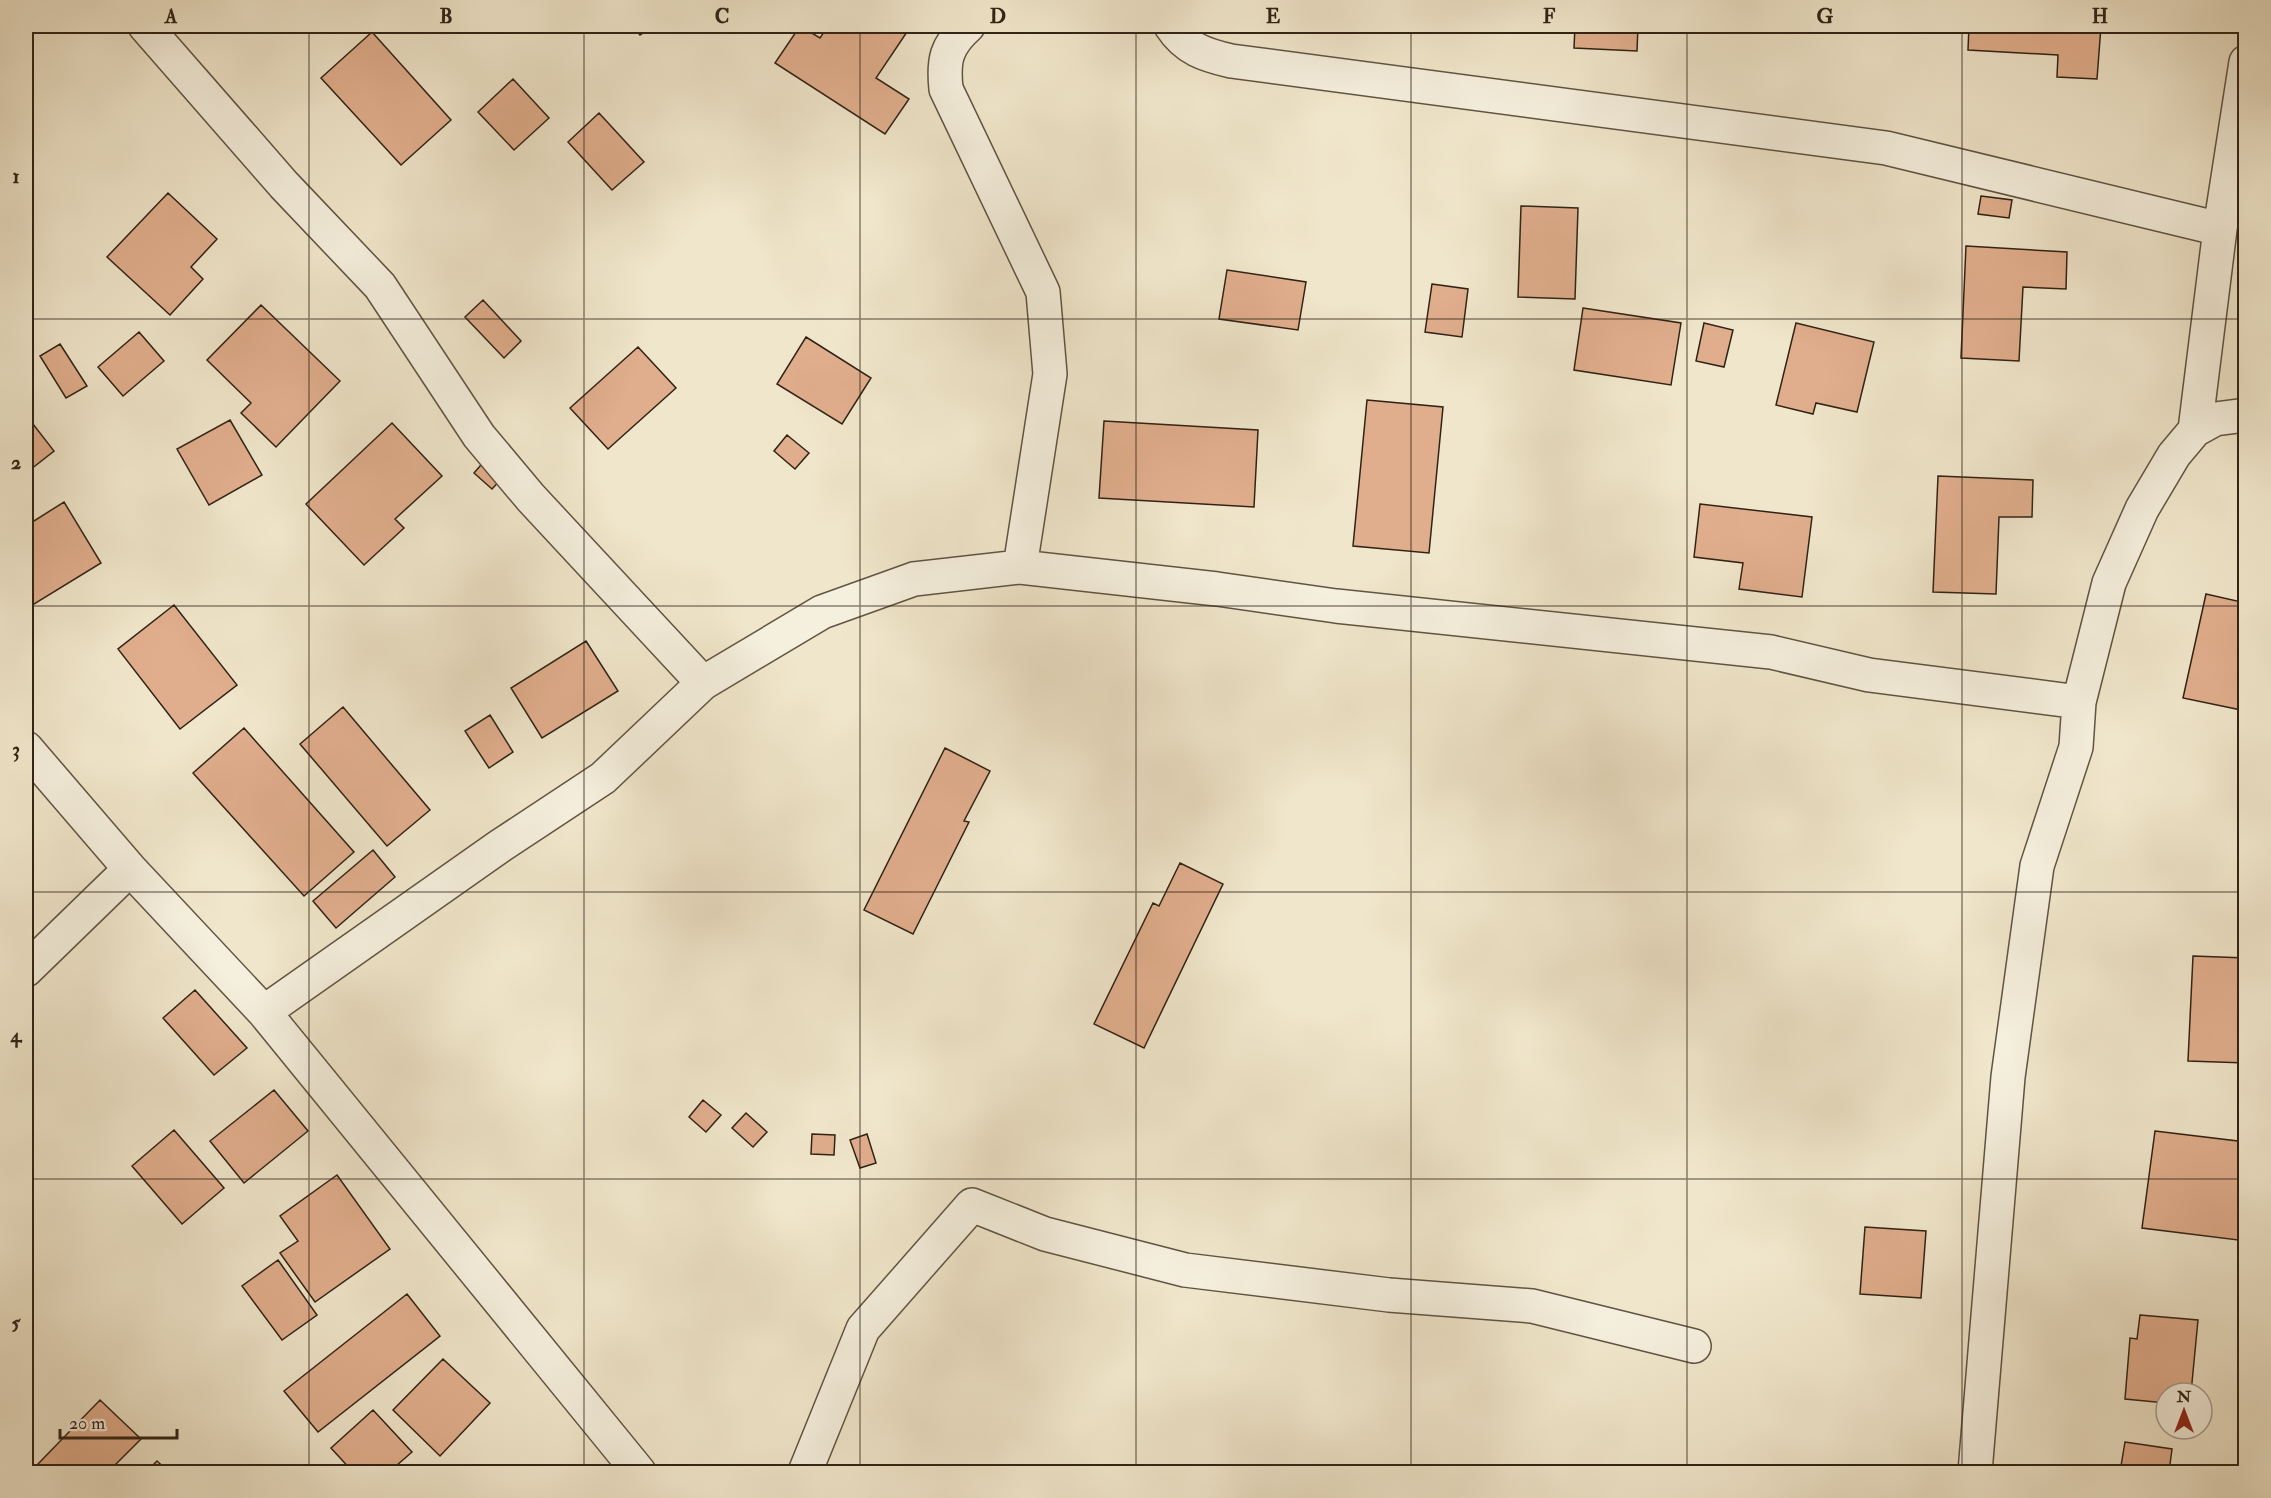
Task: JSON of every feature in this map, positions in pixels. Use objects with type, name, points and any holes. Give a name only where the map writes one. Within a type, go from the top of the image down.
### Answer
[{"type":"street","points":[[144,26],[284,185],[380,286],[479,436],[531,498],[703,683]]},
{"type":"street","points":[[968,26],[959,34],[944,61],[946,88],[1043,292],[1050,374],[1020,567]]},
{"type":"street","points":[[1171,26],[1177,36],[1200,54],[1232,61],[1886,148],[2220,229]]},
{"type":"street","points":[[1975,1473],[2008,1077],[2037,866],[2076,747],[2079,702],[2109,583],[2142,509],[2174,454],[2218,421],[2200,387],[2220,229],[2246,62]]},
{"type":"street","points":[[264,1012],[603,778],[703,683],[822,612],[914,579],[1020,567],[1218,589],[1336,606],[1771,652],[1869,675],[2079,702]]},
{"type":"street","points":[[26,748],[130,869],[264,1012],[639,1473]]},
{"type":"street","points":[[26,970],[130,869]]},
{"type":"street","points":[[805,1473],[863,1329],[972,1205],[1045,1234],[1185,1270],[1389,1295],[1532,1305],[1694,1346]]},
{"type":"building","points":[[633,26],[654,26],[640,35]]},
{"type":"building","points":[[800,26],[820,38],[828,26],[911,26],[876,78],[909,99],[885,134],[775,63]]},
{"type":"building","points":[[1575,26],[1638,26],[1637,51],[1574,48]]},
{"type":"building","points":[[1969,26],[2101,26],[2097,79],[2057,77],[2058,55],[1968,50]]},
{"type":"building","points":[[372,32],[451,120],[401,165],[321,78]]},
{"type":"building","points":[[513,79],[549,118],[514,150],[478,112]]},
{"type":"building","points":[[599,113],[644,162],[612,190],[568,142]]},
{"type":"building","points":[[168,193],[217,239],[191,267],[203,279],[170,315],[107,257]]},
{"type":"building","points":[[1981,196],[2012,200],[2009,218],[1978,214]]},
{"type":"building","points":[[1521,206],[1578,208],[1575,299],[1518,297]]},
{"type":"building","points":[[1966,246],[2067,252],[2066,289],[2023,287],[2019,361],[1961,358]]},
{"type":"building","points":[[1227,270],[1306,282],[1298,330],[1219,319]]},
{"type":"building","points":[[1432,284],[1468,289],[1462,337],[1425,332]]},
{"type":"building","points":[[483,300],[521,341],[504,358],[465,317]]},
{"type":"building","points":[[261,305],[340,381],[276,447],[241,413],[251,403],[207,360]]},
{"type":"building","points":[[1583,308],[1681,323],[1671,385],[1574,370]]},
{"type":"building","points":[[1704,323],[1733,330],[1724,367],[1696,361]]},
{"type":"building","points":[[1796,323],[1874,342],[1857,412],[1816,403],[1813,414],[1776,405]]},
{"type":"building","points":[[139,332],[164,361],[123,396],[98,367]]},
{"type":"building","points":[[806,337],[871,378],[842,424],[777,384]]},
{"type":"building","points":[[60,344],[87,386],[66,398],[40,356]]},
{"type":"building","points":[[638,347],[676,388],[608,449],[570,408]]},
{"type":"building","points":[[1367,400],[1443,407],[1429,553],[1353,546]]},
{"type":"building","points":[[26,415],[54,451],[26,473]]},
{"type":"building","points":[[230,420],[262,475],[209,505],[177,449]]},
{"type":"building","points":[[1104,421],[1258,430],[1254,507],[1099,498]]},
{"type":"building","points":[[392,423],[442,476],[395,519],[404,528],[364,565],[306,504]]},
{"type":"building","points":[[787,435],[809,453],[795,469],[774,451]]},
{"type":"building","points":[[487,458],[505,475],[492,489],[474,473]]},
{"type":"building","points":[[1938,476],[2033,480],[2032,517],[1999,517],[1996,594],[1933,592]]},
{"type":"building","points":[[64,502],[101,563],[26,609],[26,526]]},
{"type":"building","points":[[1700,504],[1812,517],[1802,597],[1739,589],[1743,563],[1694,557]]},
{"type":"building","points":[[2206,594],[2246,603],[2246,711],[2183,698]]},
{"type":"building","points":[[174,605],[237,685],[180,729],[118,649]]},
{"type":"building","points":[[586,641],[618,691],[542,738],[511,688]]},
{"type":"building","points":[[343,707],[430,810],[387,846],[300,744]]},
{"type":"building","points":[[490,715],[513,752],[489,768],[465,731]]},
{"type":"building","points":[[244,728],[354,852],[304,896],[193,773]]},
{"type":"building","points":[[945,748],[990,771],[964,821],[969,822],[913,934],[864,910]]},
{"type":"building","points":[[373,850],[395,877],[336,928],[313,901]]},
{"type":"building","points":[[1180,863],[1223,884],[1144,1048],[1094,1024],[1153,903],[1159,906]]},
{"type":"building","points":[[2193,956],[2246,958],[2246,1063],[2188,1061]]},
{"type":"building","points":[[195,990],[247,1048],[214,1075],[163,1018]]},
{"type":"building","points":[[274,1090],[308,1131],[244,1183],[210,1141]]},
{"type":"building","points":[[703,1100],[721,1115],[706,1132],[689,1117]]},
{"type":"building","points":[[746,1113],[767,1132],[753,1147],[732,1128]]},
{"type":"building","points":[[174,1130],[224,1188],[182,1224],[132,1166]]},
{"type":"building","points":[[2155,1131],[2246,1142],[2246,1241],[2142,1228]]},
{"type":"building","points":[[812,1134],[835,1135],[834,1155],[811,1154]]},
{"type":"building","points":[[867,1134],[876,1163],[860,1168],[850,1140]]},
{"type":"building","points":[[337,1175],[390,1249],[315,1302],[280,1253],[298,1241],[280,1216]]},
{"type":"building","points":[[1865,1227],[1926,1231],[1921,1298],[1860,1294]]},
{"type":"building","points":[[278,1260],[317,1315],[282,1340],[242,1286]]},
{"type":"building","points":[[407,1294],[440,1336],[318,1432],[284,1391]]},
{"type":"building","points":[[2140,1315],[2198,1320],[2192,1381],[2154,1381],[2154,1402],[2125,1399],[2130,1338],[2137,1339]]},
{"type":"building","points":[[443,1359],[490,1403],[440,1456],[393,1410]]},
{"type":"building","points":[[100,1400],[141,1439],[108,1472],[47,1472],[38,1464]]},
{"type":"building","points":[[373,1410],[412,1452],[389,1472],[353,1472],[331,1448]]},
{"type":"building","points":[[2125,1442],[2172,1449],[2169,1472],[2120,1472]]},
{"type":"building","points":[[157,1461],[169,1472],[146,1472]]}]
